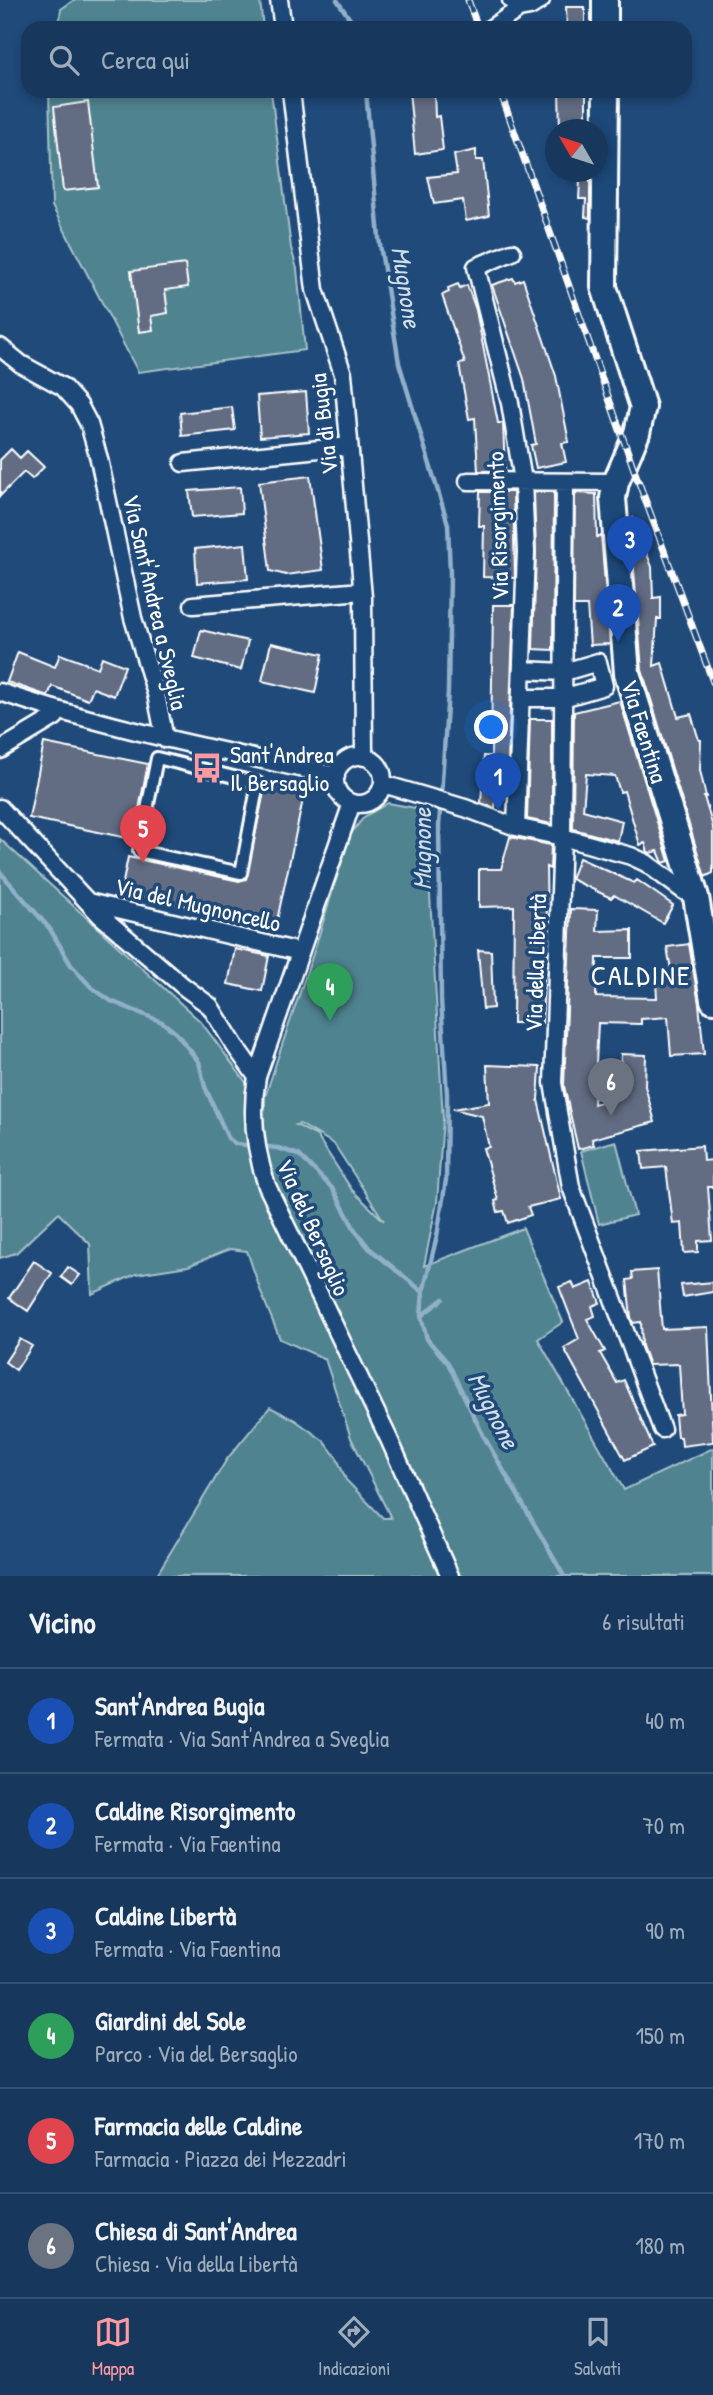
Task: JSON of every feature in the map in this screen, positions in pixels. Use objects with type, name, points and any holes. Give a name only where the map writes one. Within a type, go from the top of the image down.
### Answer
[{"type":"main road","points":[[605,0],[605,21]]},
{"type":"main road","name":"Via Faentina","points":[[606,98],[604,287],[643,407],[637,433],[616,482],[614,511],[627,673],[696,898],[713,1000]]},
{"type":"street","points":[[279,0],[282,21]]},
{"type":"street","points":[[498,21],[515,5],[530,7],[541,0]]},
{"type":"street","name":"Via di Bugia","points":[[292,98],[315,290],[343,374],[362,590],[364,757]]},
{"type":"street","name":"Via Risorgimento","points":[[512,251],[476,267],[510,403],[523,481],[526,552],[516,827]]},
{"type":"street","name":"Via Sant'Andrea a Sveglia","points":[[0,347],[21,364],[63,387],[79,405],[89,424],[133,618],[156,694],[165,739],[336,776]]},
{"type":"street","points":[[183,463],[349,446]]},
{"type":"street","points":[[468,481],[616,482]]},
{"type":"street","name":"Via della Libertà","points":[[565,482],[562,837],[553,1083],[571,1187],[662,1429]]},
{"type":"street","points":[[193,605],[362,590]]},
{"type":"street","points":[[521,698],[563,698],[604,686],[598,662],[564,673],[522,670]]},
{"type":"street","points":[[0,692],[58,711],[165,739]]},
{"type":"street","points":[[0,750],[55,717],[58,711]]},
{"type":"street","points":[[364,757],[378,766],[383,784],[380,792],[370,802],[352,803],[340,795],[335,784],[336,776],[343,763],[350,758],[364,757]]},
{"type":"street","points":[[157,758],[258,783],[241,873],[139,851],[157,758]]},
{"type":"street","points":[[383,784],[465,808],[516,827],[631,856],[646,863],[696,898]]},
{"type":"street","name":"Via del Bersaglio","points":[[352,803],[257,1077],[253,1097],[256,1146],[267,1186],[450,1576]]},
{"type":"street","name":"Via del Mugnoncello","points":[[0,808],[86,901],[183,986],[210,1006],[257,1077]]},
{"type":"street","name":"Via del Mugnoncello","points":[[86,901],[300,952]]},
{"type":"green space","points":[[74,0],[260,0],[262,21],[59,21],[61,9]]},
{"type":"green space","points":[[49,98],[272,98],[291,248],[297,269],[305,350],[138,372],[52,206]]},
{"type":"green space","points":[[388,803],[415,808],[426,826],[443,1119],[437,1202],[424,1266],[523,1228],[563,1322],[538,1339],[624,1490],[713,1448],[713,1576],[156,1576],[227,1459],[270,1407],[295,1420],[324,1441],[337,1458],[346,1480],[383,1518],[391,1518],[351,1438],[325,1359],[280,1339],[247,1251],[230,1249],[188,1266],[136,1274],[92,1294],[90,1244],[58,1213],[16,1253],[0,1258],[0,839],[201,1022],[265,1108],[265,1097],[350,835],[364,817]],"holes":[[[300,1124],[334,1144],[384,1221],[352,1190],[317,1136],[296,1125]]]},
{"type":"green space","points":[[616,1141],[635,1215],[599,1224],[581,1151]]},
{"type":"building","points":[[566,7],[585,7],[585,21],[567,21]]},
{"type":"building","points":[[410,98],[434,98],[435,117],[439,116],[443,150],[415,154]]},
{"type":"building","points":[[559,98],[586,98],[586,119],[560,119]]},
{"type":"building","points":[[88,102],[98,187],[63,191],[54,107]]},
{"type":"building","points":[[476,150],[476,160],[483,160],[489,216],[466,221],[463,200],[434,204],[428,177],[457,174],[454,155]]},
{"type":"building","points":[[580,182],[590,182],[590,218],[585,217],[586,199],[579,199]]},
{"type":"building","points":[[185,264],[188,287],[165,290],[168,313],[151,316],[153,330],[139,332],[131,271]]},
{"type":"building","points":[[513,278],[515,282],[523,279],[556,376],[569,442],[562,443],[566,462],[536,468],[531,445],[536,444],[524,379],[492,285]]},
{"type":"building","points":[[458,284],[460,288],[467,285],[476,310],[498,423],[503,423],[505,471],[478,471],[475,418],[469,419],[459,364],[465,363],[442,295],[449,292],[448,288]]},
{"type":"building","points":[[306,392],[309,433],[260,437],[257,396]]},
{"type":"building","points":[[232,407],[235,430],[182,436],[180,413]]},
{"type":"building","points":[[11,449],[20,458],[27,451],[44,467],[32,479],[24,472],[0,496],[0,460]]},
{"type":"building","points":[[310,476],[323,570],[286,575],[270,571],[259,482]]},
{"type":"building","points":[[240,487],[242,513],[192,517],[189,491]]},
{"type":"building","points":[[480,492],[513,492],[515,578],[483,577],[484,526],[479,526]]},
{"type":"building","points":[[534,492],[554,492],[553,650],[533,649],[536,552]]},
{"type":"building","points":[[575,493],[596,494],[597,537],[601,535],[610,644],[590,645],[587,606],[574,606]]},
{"type":"building","points":[[633,518],[652,567],[653,598],[661,597],[661,619],[657,619],[654,666],[662,663],[678,717],[691,714],[701,740],[700,770],[704,797],[713,827],[713,873],[705,877],[642,670],[630,520]]},
{"type":"building","points":[[245,544],[248,579],[197,583],[195,549]]},
{"type":"building","points":[[493,605],[514,605],[507,788],[497,787],[495,808],[481,803],[484,756],[491,756]]},
{"type":"building","points":[[201,630],[248,641],[241,670],[194,658]]},
{"type":"building","points":[[271,643],[323,654],[315,693],[262,681]]},
{"type":"building","points":[[18,652],[55,667],[60,654],[98,668],[102,657],[125,666],[114,696],[93,688],[88,700],[52,686],[48,696],[7,682]]},
{"type":"building","points":[[620,701],[669,861],[663,863],[658,851],[650,853],[645,843],[640,845],[624,791],[620,792],[615,776],[586,774],[583,810],[622,821],[618,841],[573,829],[574,712]]},
{"type":"building","points":[[530,719],[552,719],[552,824],[527,819]]},
{"type":"building","points":[[44,743],[148,764],[133,839],[29,818]]},
{"type":"building","points":[[265,787],[304,795],[276,925],[121,892],[128,857],[239,881],[246,879]]},
{"type":"building","points":[[510,837],[551,845],[550,869],[546,867],[547,924],[542,1023],[513,1023],[514,906],[479,907],[479,869],[501,869]]},
{"type":"building","points":[[579,858],[634,883],[637,880],[673,905],[663,923],[614,895],[611,898],[571,879]]},
{"type":"building","points":[[571,909],[598,910],[597,931],[632,930],[632,958],[597,958],[596,997],[657,998],[656,982],[673,981],[667,947],[689,944],[704,1054],[671,1056],[668,1017],[641,1019],[641,1024],[598,1023],[594,1104],[619,1097],[621,1054],[646,1055],[645,1086],[655,1122],[592,1139],[594,1145],[578,1149],[564,1086]]},
{"type":"building","points":[[235,949],[269,956],[262,991],[228,984]]},
{"type":"building","points":[[478,950],[491,951],[493,1008],[483,1009]]},
{"type":"building","points":[[487,1065],[540,1067],[538,1100],[561,1199],[528,1207],[531,1215],[508,1223],[504,1211],[498,1212],[495,1201],[498,1200],[483,1148],[489,1147],[482,1116],[453,1109],[489,1103]]},
{"type":"building","points":[[702,1146],[703,1161],[713,1160],[713,1187],[708,1187],[712,1240],[698,1241],[698,1252],[684,1253],[682,1223],[673,1224],[666,1167],[643,1169],[641,1151]]},
{"type":"building","points":[[34,1261],[52,1273],[28,1311],[9,1298]]},
{"type":"building","points":[[68,1267],[80,1275],[72,1285],[61,1277]]},
{"type":"building","points":[[657,1270],[662,1329],[708,1327],[713,1442],[682,1446],[681,1437],[677,1437],[675,1415],[682,1414],[679,1364],[649,1365],[642,1346],[641,1322],[633,1323],[631,1317],[627,1280],[633,1279],[632,1272]]},
{"type":"building","points":[[572,1282],[575,1289],[592,1282],[600,1303],[592,1306],[595,1316],[587,1319],[605,1351],[600,1353],[617,1383],[624,1380],[653,1447],[625,1460],[564,1348],[579,1339],[559,1287]]},
{"type":"building","points":[[713,1282],[713,1292],[683,1297],[681,1285]]},
{"type":"building","points":[[20,1339],[32,1346],[16,1370],[5,1362]]},
{"type":"waterway","name":"Mugnone","points":[[337,0],[351,21]]},
{"type":"waterway","name":"Mugnone","points":[[367,98],[379,238],[399,363],[448,524],[448,691],[439,826],[441,1000],[447,1095],[446,1180],[437,1236],[423,1292],[421,1316],[427,1339],[448,1363],[483,1435],[564,1576]]},
{"type":"waterway","points":[[0,872],[50,929],[71,965],[91,987],[111,1001],[162,1022],[176,1033],[199,1062],[205,1087],[228,1138],[236,1144],[278,1148],[299,1155],[333,1189],[355,1230],[369,1248],[423,1292]]},
{"type":"waterway","points":[[421,1316],[443,1299]]},
{"type":"railway","points":[[468,0],[476,21]]},
{"type":"railway","points":[[502,98],[636,475],[713,682]]},
{"type":"place","name":"Caldine Libertà","points":[[630,574]]},
{"type":"place","name":"Caldine Risorgimento","points":[[618,642]]},
{"type":"place","name":"Sant'Andrea Il Bersaglio","points":[[207,768]]},
{"type":"place","name":"Sant'Andrea Bugia","points":[[498,811]]},
{"type":"place","name":"Farmacia delle Caldine","points":[[143,863]]},
{"type":"place","name":"Giardini del Sole","points":[[330,1021]]},
{"type":"place","name":"Chiesa di Sant'Andrea","points":[[611,1116]]},
{"type":"district","name":"CALDINE","points":[[641,975]]}]
